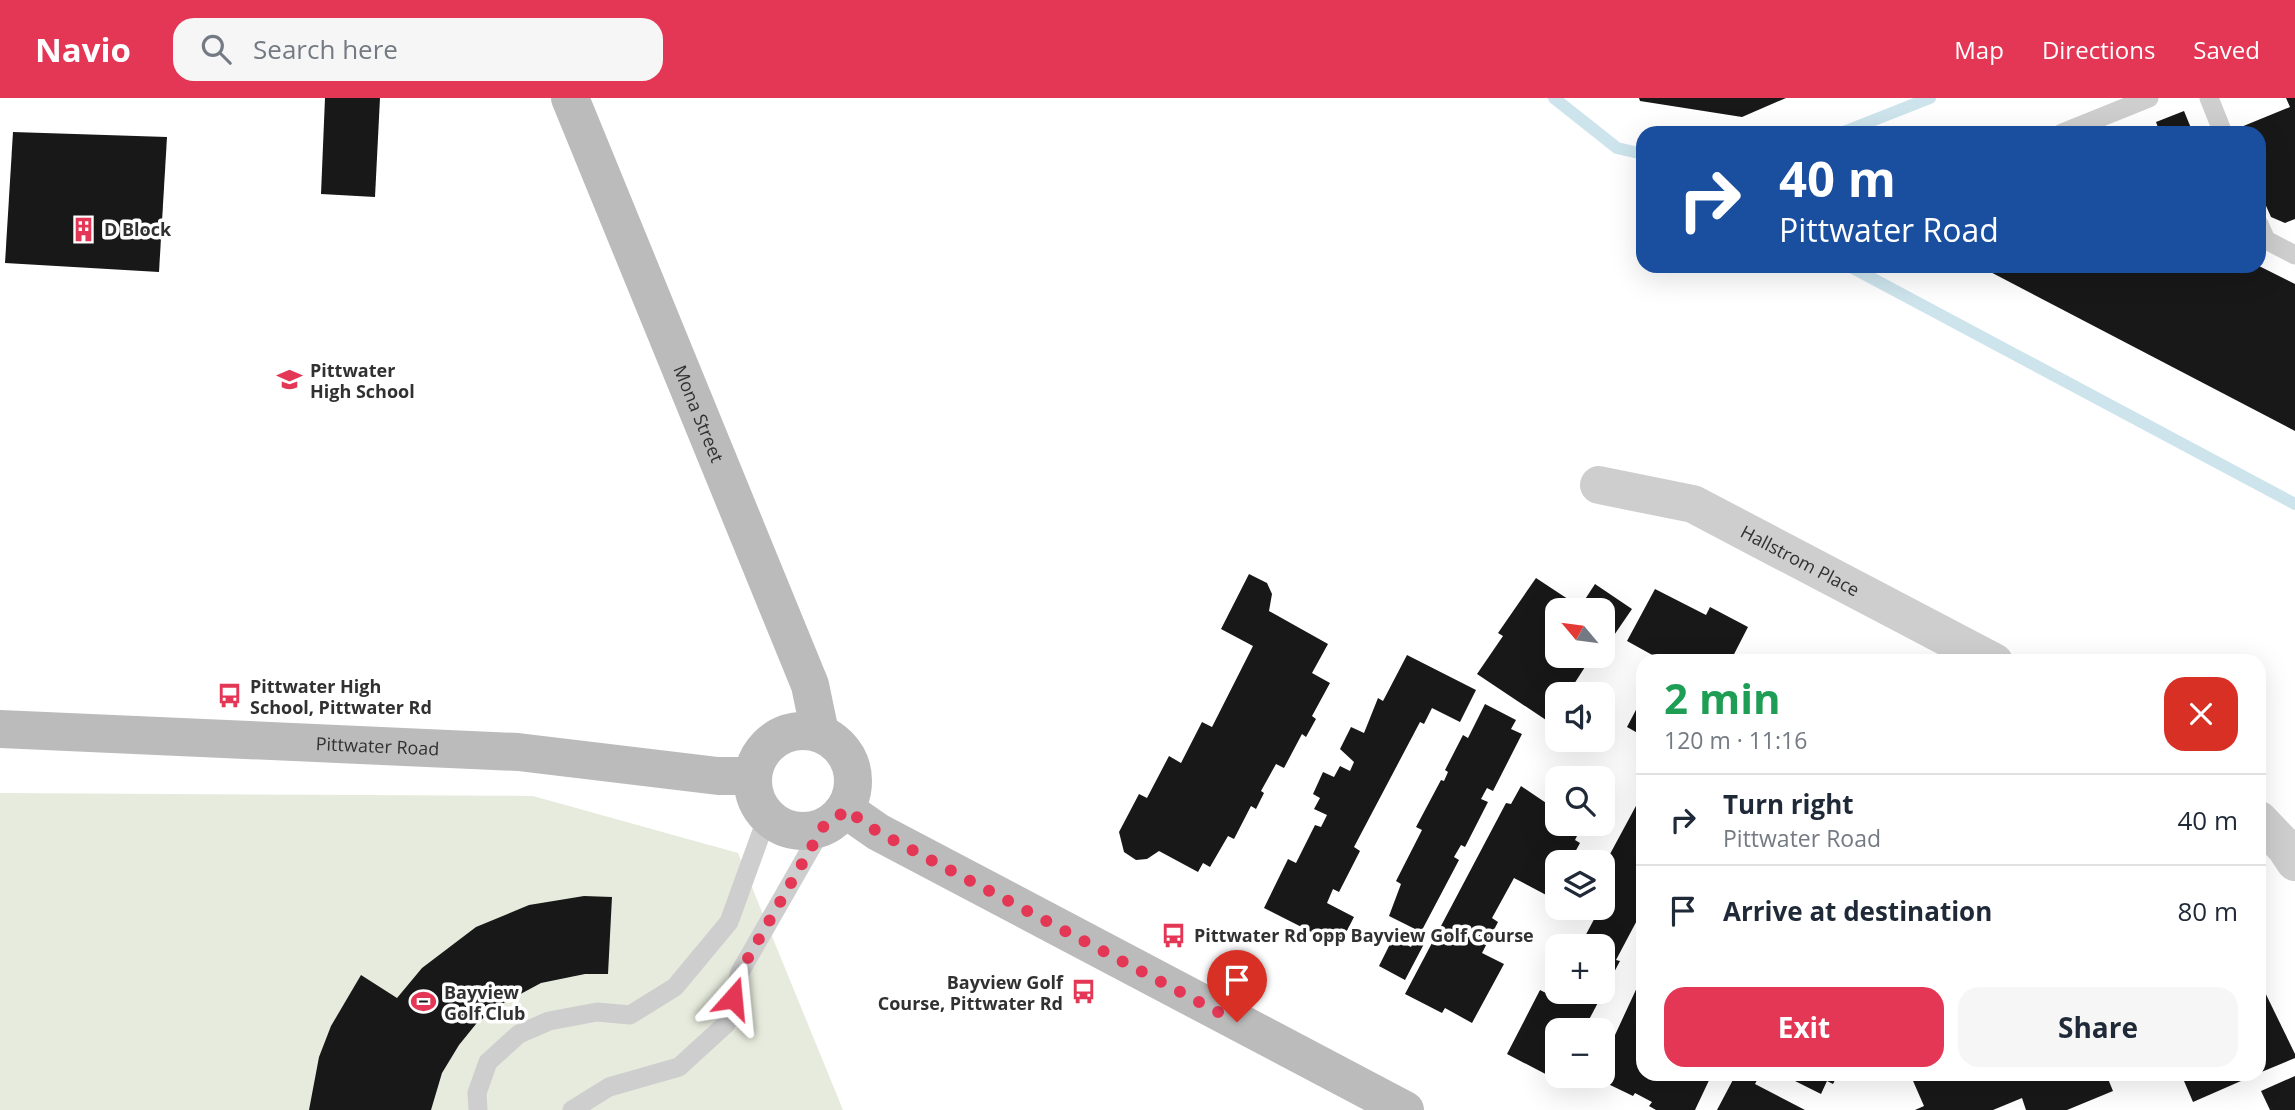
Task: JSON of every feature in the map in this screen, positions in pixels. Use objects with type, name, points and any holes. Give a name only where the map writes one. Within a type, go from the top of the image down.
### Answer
[{"type":"main road","name":"Mona Street","points":[[572,99],[810,685],[820,733]]},
{"type":"main road","name":"Pittwater Road","points":[[0,729],[518,752],[718,776],[753,776]]},
{"type":"main road","points":[[798,730],[820,733],[840,745],[851,765],[853,787],[834,818],[803,832],[784,828],[767,817],[753,791],[753,776],[760,754],[776,738],[798,730]]},
{"type":"main road","points":[[834,818],[878,832],[1405,1110]]},
{"type":"street","name":"Hallstrom Place","points":[[1599,485],[1693,505],[1979,654]]},
{"type":"street","points":[[2266,827],[2295,862]]},
{"type":"lane","points":[[2079,126],[2149,98]]},
{"type":"lane","points":[[2209,98],[2220,126]]},
{"type":"lane","points":[[2266,240],[2295,255]]},
{"type":"lane","points":[[478,1110],[477,1093],[488,1062],[519,1034],[549,1021],[597,1012],[630,1015],[675,987],[729,922],[767,817]]},
{"type":"lane","points":[[572,1110],[609,1087],[679,1067],[726,1024],[740,972],[834,818]]},
{"type":"shaded area","name":"Bayview Golf Club","points":[[0,793],[533,796],[738,853],[843,1110],[0,1110]]},
{"type":"building","points":[[325,98],[380,98],[375,197],[321,194]]},
{"type":"building","points":[[1639,98],[1786,98],[1742,117],[1640,101]]},
{"type":"building","points":[[2286,98],[2295,98],[2295,219],[2285,223],[2271,217],[2266,206],[2266,126],[2243,126],[2290,107]]},
{"type":"building","points":[[2184,111],[2190,126],[2157,126],[2156,122]]},
{"type":"building","name":"D Block","points":[[13,132],[167,137],[159,272],[5,263]]},
{"type":"building","points":[[2266,270],[2295,284],[2295,431],[1992,273],[2266,273]]},
{"type":"building","points":[[1249,574],[1267,583],[1272,594],[1269,611],[1328,644],[1312,673],[1330,683],[1312,716],[1316,719],[1306,737],[1302,734],[1284,768],[1276,764],[1261,791],[1264,793],[1256,809],[1251,806],[1234,839],[1228,836],[1210,867],[1203,863],[1198,872],[1159,851],[1147,859],[1136,860],[1124,852],[1119,832],[1139,794],[1147,798],[1169,756],[1181,763],[1202,722],[1212,727],[1253,646],[1221,629]]},
{"type":"building","points":[[1536,578],[1566,598],[1545,598],[1545,668],[1584,668],[1575,682],[1545,682],[1545,719],[1477,674],[1503,636],[1498,633]]},
{"type":"building","points":[[1595,584],[1632,609],[1615,634],[1615,598],[1586,598]]},
{"type":"building","points":[[1655,589],[1706,615],[1710,607],[1748,627],[1734,654],[1651,654],[1627,641]]},
{"type":"building","points":[[1407,655],[1476,690],[1460,722],[1432,708],[1424,724],[1420,722],[1354,847],[1360,851],[1339,892],[1333,889],[1327,903],[1354,917],[1339,946],[1264,908],[1288,859],[1296,863],[1315,825],[1321,827],[1327,815],[1314,809],[1320,798],[1313,794],[1323,772],[1334,777],[1340,766],[1350,771],[1354,762],[1340,749],[1351,727],[1364,733],[1378,698],[1383,701]]},
{"type":"building","points":[[1485,704],[1516,720],[1511,729],[1522,734],[1493,791],[1487,788],[1481,799],[1488,802],[1465,847],[1461,845],[1454,857],[1459,860],[1421,932],[1389,916],[1401,884],[1396,881],[1422,830],[1416,827],[1441,780],[1444,781],[1448,772],[1445,770],[1463,735],[1468,738]]},
{"type":"building","points":[[1636,710],[1636,732],[1627,727]]},
{"type":"building","points":[[1521,786],[1545,802],[1545,836],[1577,836],[1575,840],[1580,843],[1576,850],[1545,850],[1545,894],[1514,878],[1492,918],[1498,922],[1482,953],[1504,964],[1472,1023],[1445,1008],[1442,1013],[1405,994],[1506,803],[1511,804]]},
{"type":"building","points":[[1636,806],[1636,922],[1616,960],[1620,961],[1615,970],[1615,934],[1586,934],[1594,920],[1615,920],[1615,850],[1612,850]]},
{"type":"building","name":"Bayview Golf Club","points":[[584,896],[612,897],[608,974],[585,974],[541,983],[498,1006],[476,1024],[459,1045],[442,1073],[431,1110],[309,1110],[319,1057],[331,1026],[361,975],[397,998],[422,968],[476,927],[529,905]]},
{"type":"building","points":[[1416,937],[1425,942],[1405,980],[1379,966],[1393,938],[1411,947]]},
{"type":"building","points":[[1540,990],[1545,992],[1545,1004],[1597,1004],[1590,1018],[1545,1018],[1545,1074],[1507,1054]]},
{"type":"building","points":[[1636,990],[1636,1081],[1709,1081],[1695,1110],[1656,1110],[1649,1106],[1652,1102],[1635,1093],[1633,1096],[1615,1087],[1615,1035]]},
{"type":"building","points":[[2266,994],[2295,1054],[2295,1058],[2266,1070]]},
{"type":"building","points":[[2295,1076],[2295,1110],[2270,1110],[2261,1091]]},
{"type":"building","points":[[1732,1081],[1756,1081],[1755,1084],[1805,1110],[1717,1110]]},
{"type":"building","points":[[1795,1081],[1827,1081],[1821,1094]]},
{"type":"building","points":[[1913,1081],[2109,1081],[2113,1091],[2067,1110],[2026,1110],[2022,1098],[1993,1110],[1915,1110],[1924,1106]]},
{"type":"building","points":[[2184,1081],[2241,1081],[2193,1102]]},
{"type":"waterway","points":[[1554,98],[1617,148],[1636,152]]},
{"type":"waterway","points":[[1859,126],[1930,98]]},
{"type":"waterway","points":[[1862,273],[2295,504]]},
{"type":"place","name":"D Block","points":[[84,229]]},
{"type":"place","name":"Pittwater High School","points":[[290,380]]},
{"type":"place","name":"Pittwater High School, Pittwater Rd","points":[[230,696]]},
{"type":"place","name":"Pittwater Rd opp Bayview Golf Course","points":[[1174,935]]},
{"type":"place","name":"Bayview Golf Course, Pittwater Rd","points":[[1083,992]]},
{"type":"place","name":"Bayview Golf Club","points":[[424,1002]]},
{"type":"route","points":[[733,998],[740,972],[823,827],[836,820],[845,809],[878,832],[1237,1022]]}]
